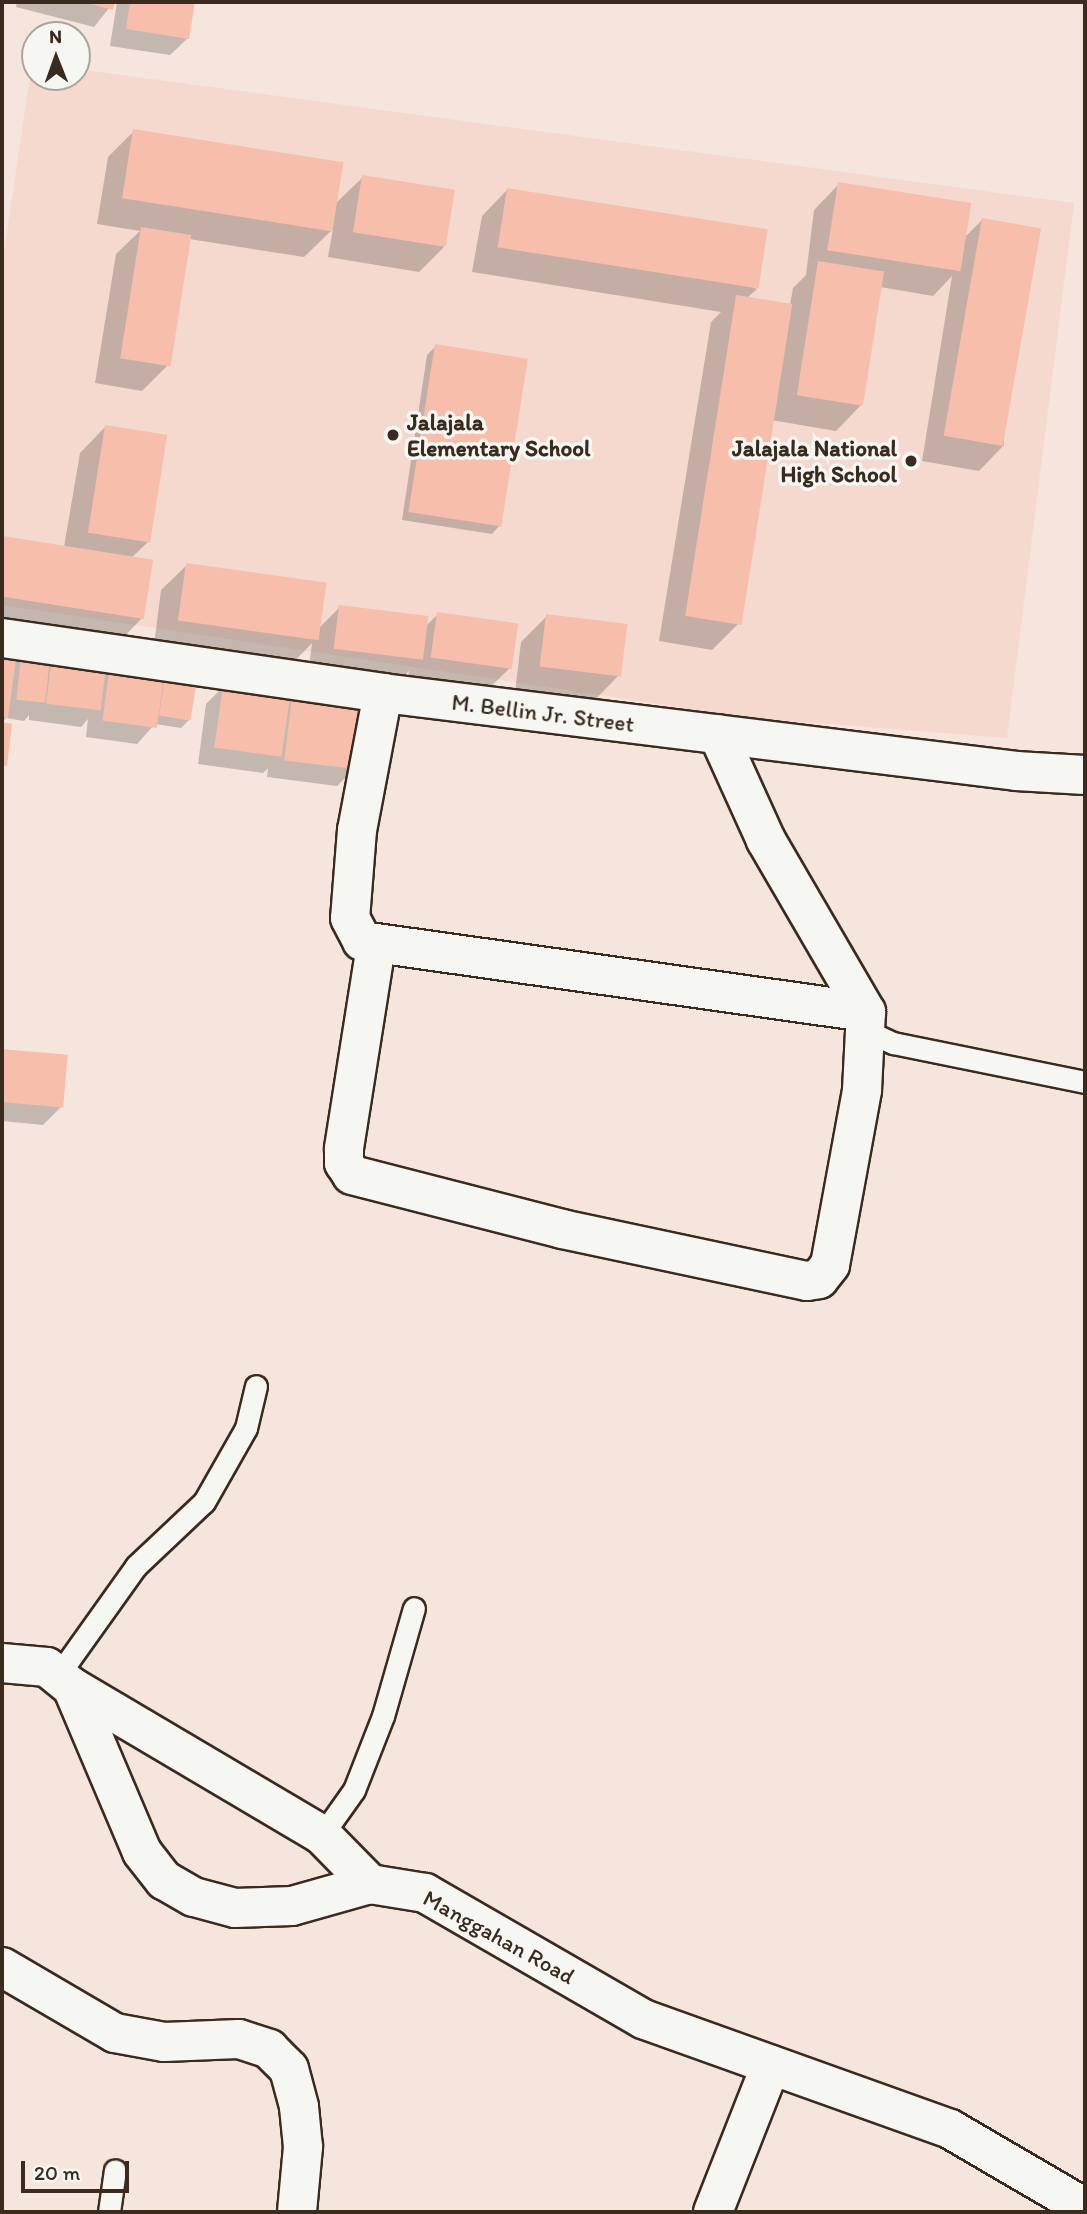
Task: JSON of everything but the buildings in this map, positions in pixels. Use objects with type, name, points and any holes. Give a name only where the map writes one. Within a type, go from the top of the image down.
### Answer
[{"type":"street","name":"M. Bellin Jr. Street","points":[[2,638],[383,693],[1016,771],[1085,775]]},
{"type":"street","points":[[383,693],[357,830],[350,918],[354,932],[376,946],[867,1021]]},
{"type":"street","points":[[376,946],[344,1149],[344,1163],[352,1175],[562,1229],[807,1281],[819,1279],[830,1265],[863,1090],[867,1021],[766,840],[718,734]]},
{"type":"street","points":[[2,1663],[38,1665],[323,1835],[370,1884]]},
{"type":"street","name":"Manggahan Road","points":[[66,1681],[142,1852],[164,1880],[194,1897],[235,1908],[292,1906],[370,1884],[425,1893],[643,2019],[950,2129],[1085,2208]]},
{"type":"street","points":[[2,1966],[115,2033],[164,2042],[239,2039],[269,2049],[289,2069],[299,2107],[303,2147],[297,2212]]},
{"type":"street","points":[[713,2212],[771,2065]]},
{"type":"lane","points":[[867,1021],[893,1043],[1085,1082]]},
{"type":"lane","points":[[66,1681],[136,1566],[204,1502],[246,1428],[256,1386]]},
{"type":"lane","points":[[323,1835],[355,1790],[383,1716],[414,1608]]},
{"type":"lane","points":[[108,2212],[115,2170]]},
{"type":"shaded area","name":"Jalajala Elementary School","points":[[91,71],[1074,203],[1007,738],[752,718],[2,605],[2,265],[28,91],[91,91]]},
{"type":"place","name":"Jalajala Elementary School","points":[[393,435]]},
{"type":"place","name":"Jalajala National High School","points":[[911,461]]}]
